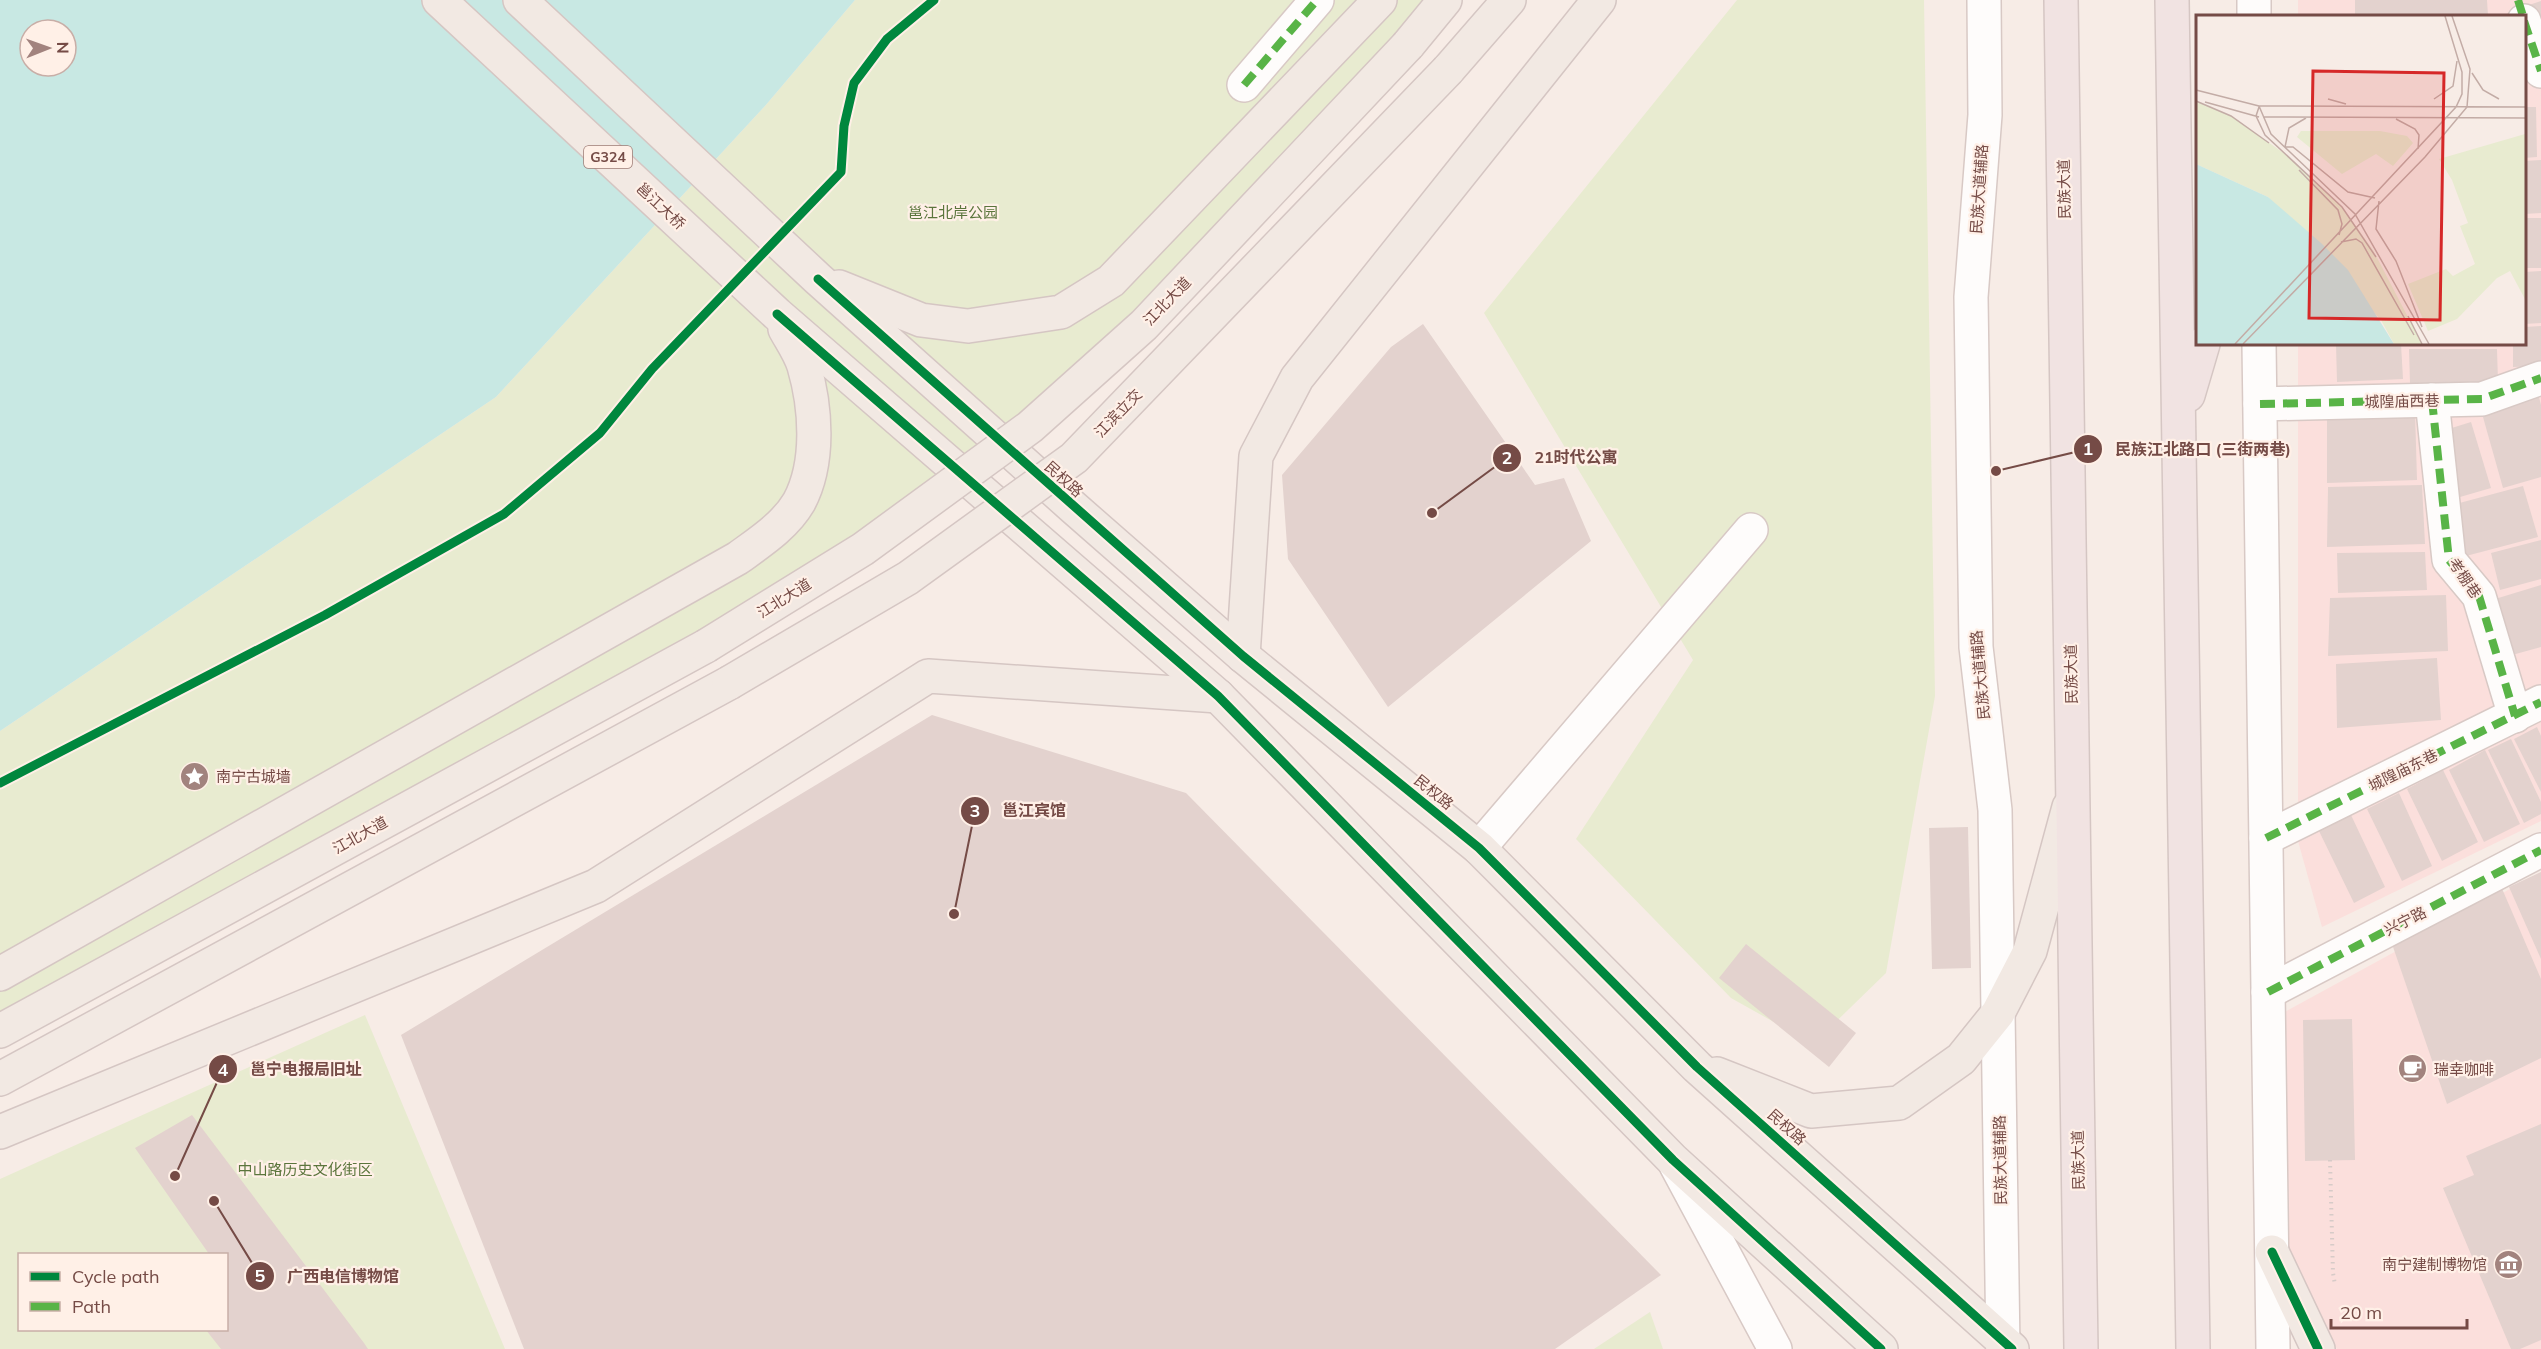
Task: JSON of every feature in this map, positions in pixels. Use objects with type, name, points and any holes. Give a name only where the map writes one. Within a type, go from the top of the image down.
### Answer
[{"type":"highway","name":"民族大道","points":[[2061,0],[2081,1349]]},
{"type":"highway","points":[[2172,0],[2193,1349]]},
{"type":"highway","points":[[2179,429],[2203,345]]},
{"type":"main road","name":"邕江大桥","points":[[439,0],[777,314]]},
{"type":"main road","points":[[520,0],[818,279],[921,320],[968,326],[1061,312],[1111,281],[1380,0]]},
{"type":"main road","name":"江北大道","points":[[0,1031],[706,646],[862,549],[1030,427],[1144,325],[1408,45],[1445,0]]},
{"type":"main road","name":"江滨立交","points":[[8,1074],[729,683],[908,578],[1074,458],[1448,70],[1509,0]]},
{"type":"main road","points":[[1244,656],[1257,456],[1297,378],[1599,0]]},
{"type":"main road","name":"民权路","points":[[818,279],[1244,656],[1479,848],[1697,1067],[2006,1346]]},
{"type":"main road","name":"G324","points":[[777,314],[1218,696],[1673,1160],[1881,1349]]},
{"type":"main road","points":[[0,974],[738,558],[772,533],[799,502],[812,468],[813,416],[804,364],[777,314]]},
{"type":"main road","points":[[0,1132],[596,886],[928,676],[1218,696]]},
{"type":"main road","points":[[1697,1067],[1811,1111],[1899,1103],[1961,1059],[1998,1013],[2030,951],[2073,791]]},
{"type":"main road","points":[[2272,1252],[2318,1349]]},
{"type":"street","points":[[1244,85],[1317,0]]},
{"type":"street","name":"民族大道辅路","points":[[1984,0],[1985,115],[1971,297],[1975,612],[1976,647],[1995,810],[2006,1346]]},
{"type":"street","points":[[2526,24],[2541,71]]},
{"type":"street","points":[[2259,345],[2273,1349]]},
{"type":"street","name":"城隍庙西巷","points":[[2259,404],[2482,399],[2541,378]]},
{"type":"street","name":"考棚巷","points":[[2432,400],[2450,560],[2480,596],[2528,709]]},
{"type":"street","points":[[1479,848],[1751,530]]},
{"type":"street","name":"城隍庙东巷","points":[[2266,838],[2528,709]]},
{"type":"street","name":"兴宁路","points":[[2268,992],[2541,850]]},
{"type":"street","points":[[1673,1160],[1775,1349]]},
{"type":"path","points":[[2330,1160],[2333,1273],[2337,1294]]},
{"type":"shaded area","points":[[2298,0],[2541,0],[2541,821],[2322,927],[2298,841],[2298,345],[2526,345],[2526,15],[2298,15]]},
{"type":"shaded area","points":[[2541,872],[2541,1349],[2337,1349],[2309,1308],[2277,1236],[2270,1020]]},
{"type":"green space","name":"邕江北岸公园","points":[[855,0],[1445,0],[1144,325],[863,549],[0,1031],[0,731],[496,397],[765,106]]},
{"type":"green space","points":[[1737,0],[1924,0],[1935,696],[1886,973],[1813,1044],[1731,998],[1576,839],[1693,660],[1484,313]]},
{"type":"green space","name":"中山路历史文化街区","points":[[365,1015],[505,1349],[0,1349],[0,1179]]},
{"type":"green space","points":[[1650,1312],[1663,1349],[1594,1349]]},
{"type":"water","points":[[0,0],[855,0],[765,106],[496,397],[0,731]]},
{"type":"building","points":[[2355,0],[2487,0],[2488,15],[2355,15]]},
{"type":"building","points":[[2541,1],[2541,48],[2526,6]]},
{"type":"building","points":[[2526,107],[2536,107],[2537,157],[2526,158]]},
{"type":"building","points":[[2541,160],[2541,213],[2526,214],[2526,161]]},
{"type":"building","points":[[2526,218],[2541,218],[2541,268],[2526,268]]},
{"type":"building","points":[[2541,271],[2541,323],[2526,324],[2526,272]]},
{"type":"building","points":[[1423,324],[1535,485],[1564,478],[1591,541],[1388,707],[1288,559],[1282,475],[1391,347]]},
{"type":"building","points":[[2541,326],[2541,366],[2513,367],[2513,345],[2526,345],[2526,327]]},
{"type":"building","points":[[2336,345],[2401,345],[2403,379],[2337,382]]},
{"type":"building","points":[[2409,349],[2497,349],[2498,382],[2410,384]]},
{"type":"building","points":[[2538,393],[2541,405],[2541,477],[2503,488],[2481,410]]},
{"type":"building","points":[[2327,411],[2415,411],[2417,480],[2327,483]]},
{"type":"building","points":[[2471,422],[2491,488],[2460,497],[2442,431]]},
{"type":"building","points":[[2422,485],[2425,544],[2327,547],[2328,487]]},
{"type":"building","points":[[2523,486],[2538,537],[2466,556],[2452,505]]},
{"type":"building","points":[[2541,540],[2541,579],[2500,590],[2491,553]]},
{"type":"building","points":[[2425,552],[2427,590],[2338,593],[2337,553]]},
{"type":"building","points":[[2541,585],[2541,647],[2512,655],[2495,599]]},
{"type":"building","points":[[2446,595],[2448,651],[2328,656],[2330,598]]},
{"type":"building","points":[[2437,658],[2441,720],[2337,728],[2336,664]]},
{"type":"building","points":[[932,715],[1186,793],[1661,1275],[1555,1349],[524,1349],[401,1035]]},
{"type":"building","points":[[2537,727],[2541,736],[2541,792],[2514,739]]},
{"type":"building","points":[[2511,739],[2541,802],[2541,814],[2524,823],[2488,750]]},
{"type":"building","points":[[2485,750],[2520,824],[2484,842],[2449,770]]},
{"type":"building","points":[[2443,770],[2478,842],[2442,861],[2407,789]]},
{"type":"building","points":[[2399,793],[2432,866],[2402,881],[2367,809]]},
{"type":"building","points":[[2351,815],[2385,887],[2354,903],[2319,831]]},
{"type":"building","points":[[1968,827],[1971,968],[1932,969],[1929,828]]},
{"type":"building","points":[[2541,872],[2541,959],[2509,887]]},
{"type":"building","points":[[2500,884],[2541,979],[2541,1058],[2447,1104],[2392,944]]},
{"type":"building","points":[[1746,944],[1856,1033],[1829,1067],[1719,978]]},
{"type":"building","points":[[2352,1019],[2355,1160],[2305,1161],[2303,1020]]},
{"type":"building","points":[[192,1115],[368,1349],[221,1349],[207,1331],[228,1331],[228,1253],[208,1253],[135,1148]]},
{"type":"building","name":"南宁建制博物馆","points":[[2541,1124],[2541,1340],[2520,1349],[2511,1349],[2443,1188],[2474,1175],[2466,1156]]},
{"type":"marked path","points":[[1244,85],[1317,0]]},
{"type":"marked path","points":[[2518,0],[2523,15]]},
{"type":"marked path","points":[[2526,27],[2541,71]]},
{"type":"marked path","points":[[2260,404],[2482,399],[2541,378]]},
{"type":"marked path","points":[[2432,400],[2449,560],[2479,596],[2515,716]]},
{"type":"marked path","points":[[2266,838],[2541,702]]},
{"type":"marked path","points":[[2268,992],[2541,850]]},
{"type":"cycle path","points":[[0,783],[325,615],[504,514],[600,433],[652,369],[841,172],[844,126],[854,83],[887,39],[934,0]]},
{"type":"cycle path","points":[[818,279],[1243,656],[1479,848],[1697,1067],[2012,1349]]},
{"type":"cycle path","points":[[777,314],[1218,696],[1673,1160],[1881,1349]]},
{"type":"cycle path","points":[[2272,1252],[2318,1349]]},
{"type":"place","name":"民族江北路口 (三街两巷)","points":[[1996,471]]},
{"type":"place","name":"21时代公寓","points":[[1432,513]]},
{"type":"place","name":"南宁古城墙","points":[[195,776]]},
{"type":"place","name":"邕江宾馆","points":[[954,914]]},
{"type":"place","name":"瑞幸咖啡","points":[[2413,1069]]},
{"type":"place","name":"邕宁电报局旧址","points":[[175,1176]]},
{"type":"place","name":"广西电信博物馆","points":[[214,1201]]},
{"type":"place","name":"南宁建制博物馆","points":[[2508,1264]]}]
